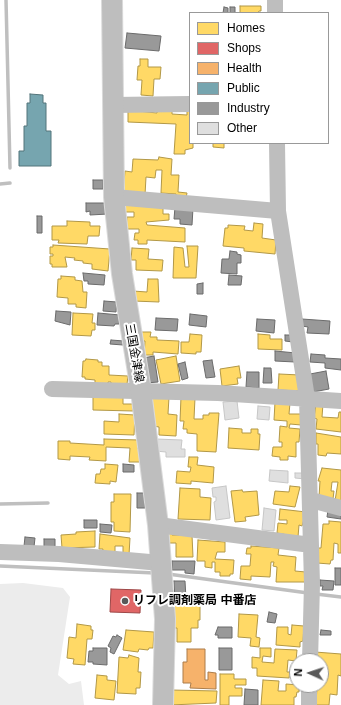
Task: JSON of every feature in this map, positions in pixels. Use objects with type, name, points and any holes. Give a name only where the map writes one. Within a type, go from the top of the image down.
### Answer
[{"type":"main road","name":"三国金津線","points":[[112,0],[114,197],[127,308],[141,390],[158,525],[165,619],[164,705]]},
{"type":"street","points":[[275,0],[275,12]]},
{"type":"street","points":[[113,105],[189,104]]},
{"type":"street","points":[[277,144],[278,211],[308,398],[312,580],[310,653]]},
{"type":"street","points":[[114,197],[278,211]]},
{"type":"street","points":[[52,389],[141,390],[341,401]]},
{"type":"street","points":[[311,500],[341,508]]},
{"type":"street","points":[[158,525],[311,545]]},
{"type":"street","points":[[0,552],[59,554],[161,570]]},
{"type":"street","points":[[309,705],[310,693]]},
{"type":"shaded area","points":[[23,583],[63,588],[70,597],[58,675],[69,684],[81,681],[84,705],[0,705],[0,584]]},
{"type":"building: Homes","points":[[240,6],[261,6],[261,11],[258,12],[240,12]]},
{"type":"building: Homes","points":[[140,59],[148,59],[148,67],[161,67],[160,79],[154,79],[153,96],[141,95],[142,80],[137,80]]},
{"type":"building: Homes","points":[[157,108],[172,109],[172,114],[187,115],[187,108],[189,108],[189,144],[193,144],[193,148],[185,150],[185,154],[174,154],[176,124],[128,122],[128,110],[157,113]]},
{"type":"building: Homes","points":[[213,144],[224,144],[224,148],[213,147]]},
{"type":"building: Homes","points":[[159,157],[172,159],[171,175],[179,175],[178,192],[187,193],[186,198],[176,197],[176,194],[161,193],[162,170],[156,170],[155,178],[146,177],[145,195],[123,193],[125,171],[132,172],[133,159],[158,160]]},
{"type":"building: Homes","points":[[124,203],[163,207],[163,214],[169,214],[169,220],[146,222],[147,225],[185,228],[185,242],[147,240],[147,244],[138,244],[138,240],[134,240],[135,233],[139,233],[139,229],[126,229],[127,217],[134,217],[134,212],[124,212]]},
{"type":"building: Homes","points":[[67,221],[90,222],[90,226],[100,226],[99,236],[88,236],[87,244],[58,243],[59,240],[52,240],[52,226],[67,226]]},
{"type":"building: Homes","points":[[254,223],[263,224],[262,238],[276,240],[275,254],[244,251],[244,248],[223,246],[225,228],[228,228],[228,225],[245,226],[244,230],[253,231]]},
{"type":"building: Homes","points":[[53,245],[110,249],[108,271],[92,269],[92,264],[74,260],[75,258],[65,257],[67,267],[52,267],[52,264],[50,264],[50,256],[53,256],[53,254],[50,254],[50,247],[53,247]]},
{"type":"building: Homes","points":[[187,246],[198,246],[196,278],[173,278],[174,247],[183,248],[185,267],[189,267]]},
{"type":"building: Homes","points":[[132,248],[149,249],[148,259],[163,260],[162,271],[136,270],[136,260],[131,260]]},
{"type":"building: Homes","points":[[61,276],[75,277],[75,280],[82,281],[83,292],[87,292],[86,308],[76,307],[76,304],[68,304],[68,298],[57,297],[58,279],[61,279]]},
{"type":"building: Homes","points":[[148,279],[158,279],[159,302],[133,301],[133,291],[147,292]]},
{"type":"building: Homes","points":[[73,313],[93,314],[92,323],[95,323],[95,330],[92,330],[91,336],[72,335]]},
{"type":"building: Homes","points":[[141,332],[151,332],[150,337],[157,337],[157,340],[179,341],[178,354],[153,352],[153,355],[144,355],[145,341],[141,341]]},
{"type":"building: Homes","points":[[190,334],[202,335],[201,352],[196,352],[196,354],[181,353],[181,342],[189,342]]},
{"type":"building: Homes","points":[[258,334],[270,335],[270,339],[282,339],[282,350],[258,349]]},
{"type":"building: Homes","points":[[176,356],[180,381],[161,384],[156,360]]},
{"type":"building: Homes","points":[[86,359],[98,360],[98,362],[102,362],[102,366],[109,366],[109,375],[128,376],[127,384],[111,386],[111,382],[108,382],[108,385],[95,384],[95,380],[85,379],[85,377],[82,377],[83,361]]},
{"type":"building: Homes","points":[[239,366],[241,378],[237,378],[238,384],[222,386],[220,369]]},
{"type":"building: Homes","points":[[279,374],[300,375],[299,391],[278,390]]},
{"type":"building: Homes","points":[[93,395],[123,396],[123,404],[133,404],[133,411],[93,410]]},
{"type":"building: Homes","points":[[150,396],[169,397],[168,414],[177,415],[176,436],[159,435],[159,427],[153,426]]},
{"type":"building: Homes","points":[[181,397],[195,398],[194,419],[203,419],[203,415],[209,415],[209,413],[219,413],[216,452],[197,451],[197,434],[187,433],[187,429],[183,429],[184,421],[180,421]]},
{"type":"building: Homes","points":[[275,402],[290,403],[289,414],[302,414],[301,425],[290,424],[289,428],[300,429],[299,442],[296,442],[296,457],[288,456],[288,460],[280,460],[280,457],[272,456],[273,447],[282,447],[282,442],[279,442],[280,426],[287,427],[287,421],[274,420]]},
{"type":"building: Homes","points":[[316,404],[323,404],[322,417],[338,418],[339,412],[341,412],[341,432],[316,429],[317,419],[314,418]]},
{"type":"building: Homes","points":[[119,414],[135,415],[134,435],[104,434],[104,421],[119,422]]},
{"type":"building: Homes","points":[[229,428],[242,429],[242,433],[251,433],[251,429],[258,429],[258,434],[260,434],[259,450],[228,448]]},
{"type":"building: Homes","points":[[316,433],[341,437],[341,454],[327,453],[326,456],[318,455]]},
{"type":"building: Homes","points":[[104,439],[139,440],[138,449],[141,450],[140,462],[129,462],[130,448],[106,447],[106,461],[89,460],[90,457],[70,456],[70,460],[58,459],[58,441],[104,445]]},
{"type":"building: Homes","points":[[189,457],[198,457],[197,465],[214,467],[213,483],[191,481],[191,484],[176,483],[177,471],[190,472],[191,467],[188,467]]},
{"type":"building: Homes","points":[[105,464],[118,465],[116,482],[110,481],[110,484],[95,483],[96,474],[100,474],[101,469],[105,469]]},
{"type":"building: Homes","points":[[322,468],[341,470],[341,502],[335,501],[338,482],[332,482],[331,491],[334,491],[333,499],[319,497],[320,481],[318,481]]},
{"type":"building: Homes","points":[[290,486],[300,487],[295,507],[273,504],[275,491],[289,492]]},
{"type":"building: Homes","points":[[180,488],[200,489],[200,497],[211,498],[210,520],[178,519]]},
{"type":"building: Homes","points":[[242,490],[243,492],[257,491],[259,515],[245,517],[246,521],[235,522],[231,491]]},
{"type":"building: Homes","points":[[114,494],[131,494],[130,532],[114,531],[114,522],[111,522],[111,502],[114,502]]},
{"type":"building: Homes","points":[[280,509],[306,512],[302,526],[299,525],[298,537],[277,533],[278,523],[287,524],[287,520],[279,520]]},
{"type":"building: Homes","points":[[329,521],[341,522],[341,553],[338,553],[338,544],[334,543],[333,560],[331,560],[330,564],[317,563],[318,548],[321,548],[323,524],[329,524]]},
{"type":"building: Homes","points":[[95,531],[95,547],[62,548],[61,535],[76,534],[76,532]]},
{"type":"building: Homes","points":[[164,533],[172,533],[172,535],[192,535],[193,557],[176,557],[176,543],[164,543]]},
{"type":"building: Homes","points":[[100,534],[130,538],[129,555],[123,555],[123,546],[115,546],[115,554],[102,553],[103,549],[99,549]]},
{"type":"building: Homes","points":[[198,540],[225,542],[225,552],[217,552],[215,559],[234,560],[233,574],[230,574],[230,576],[220,576],[220,572],[215,572],[215,562],[212,562],[212,568],[205,567],[205,561],[197,561]]},
{"type":"building: Homes","points":[[251,546],[279,548],[278,555],[296,557],[295,571],[306,572],[305,582],[276,582],[277,567],[273,566],[274,562],[271,562],[270,577],[251,576],[251,580],[240,579],[241,566],[250,566],[251,554],[246,554],[247,548],[251,548]]},
{"type":"building: Homes","points":[[196,602],[196,604],[200,604],[200,620],[198,620],[198,628],[191,628],[191,642],[177,642],[177,628],[173,628],[173,603]]},
{"type":"building: Homes","points":[[239,614],[258,615],[256,637],[260,638],[259,647],[250,646],[251,638],[238,637]]},
{"type":"building: Homes","points":[[77,624],[91,626],[91,630],[93,630],[92,639],[87,639],[85,665],[73,664],[74,659],[67,658],[69,637],[76,638]]},
{"type":"building: Homes","points":[[292,625],[304,626],[303,641],[300,642],[300,647],[276,645],[277,627],[288,627],[288,634],[291,635]]},
{"type":"building: Homes","points":[[126,630],[154,632],[153,648],[149,648],[148,650],[139,649],[138,652],[123,650]]},
{"type":"building: Homes","points":[[260,648],[271,648],[271,657],[263,656],[262,662],[274,663],[275,649],[297,650],[297,653],[289,653],[287,672],[289,672],[289,678],[257,676],[257,668],[252,668],[252,657],[260,658]]},
{"type":"building: Homes","points":[[329,653],[341,654],[341,676],[338,675],[337,695],[330,694],[329,705],[316,705],[317,693],[329,693]]},
{"type":"building: Homes","points":[[129,655],[139,658],[138,672],[141,672],[140,688],[136,688],[136,694],[117,693],[119,657],[128,658]]},
{"type":"building: Homes","points":[[220,674],[234,674],[234,679],[246,679],[246,685],[235,685],[235,688],[242,688],[242,696],[229,696],[229,705],[220,705]]},
{"type":"building: Homes","points":[[97,675],[107,676],[107,680],[116,681],[114,700],[95,698]]},
{"type":"building: Homes","points":[[263,680],[279,681],[278,691],[286,691],[286,684],[289,684],[289,693],[297,693],[296,697],[294,697],[294,705],[261,705]]},
{"type":"building: Homes","points":[[171,690],[217,691],[216,703],[170,705]]},
{"type":"building: Shops","name":"リフレ調剤薬局 中番店","points":[[111,589],[141,590],[140,613],[110,612]]},
{"type":"building: Health","points":[[187,649],[205,649],[205,680],[208,680],[208,672],[216,673],[216,689],[190,688],[191,683],[183,683],[183,662],[187,662]]},
{"type":"building: Public","points":[[30,94],[43,95],[43,103],[46,103],[46,131],[51,131],[51,166],[19,166],[19,151],[24,151],[24,126],[27,126],[27,103],[30,103]]},
{"type":"building: Industry","points":[[224,7],[228,8],[228,12],[223,12]]},
{"type":"building: Industry","points":[[230,7],[235,7],[235,12],[230,12]]},
{"type":"building: Industry","points":[[127,33],[161,36],[159,51],[125,48]]},
{"type":"building: Industry","points":[[93,180],[103,180],[103,189],[93,189]]},
{"type":"building: Industry","points":[[86,203],[108,203],[108,214],[90,215],[90,211],[86,212]]},
{"type":"building: Industry","points":[[175,207],[193,208],[192,225],[180,224],[180,219],[174,219]]},
{"type":"building: Industry","points":[[37,216],[42,216],[42,233],[37,233]]},
{"type":"building: Industry","points":[[230,251],[237,252],[237,254],[241,255],[241,263],[237,263],[237,274],[221,273],[222,259],[229,259]]},
{"type":"building: Industry","points":[[83,273],[105,275],[104,285],[88,284],[88,281],[84,281]]},
{"type":"building: Industry","points":[[229,275],[242,276],[241,285],[228,285]]},
{"type":"building: Industry","points":[[203,283],[203,294],[197,294],[197,284]]},
{"type":"building: Industry","points":[[104,301],[117,302],[116,312],[103,311]]},
{"type":"building: Industry","points":[[56,311],[71,312],[70,325],[55,321]]},
{"type":"building: Industry","points":[[98,313],[120,315],[119,324],[115,324],[114,326],[97,325]]},
{"type":"building: Industry","points":[[190,314],[207,316],[206,327],[189,325]]},
{"type":"building: Industry","points":[[156,318],[178,319],[177,331],[155,330]]},
{"type":"building: Industry","points":[[257,319],[275,320],[274,333],[256,331]]},
{"type":"building: Industry","points":[[302,319],[330,321],[329,334],[307,333],[308,327],[302,326]]},
{"type":"building: Industry","points":[[285,335],[293,335],[293,342],[285,341]]},
{"type":"building: Industry","points":[[111,340],[124,341],[123,345],[110,344]]},
{"type":"building: Industry","points":[[275,351],[296,353],[295,362],[275,361]]},
{"type":"building: Industry","points":[[311,354],[325,355],[325,358],[341,359],[341,370],[325,368],[325,363],[310,362]]},
{"type":"building: Industry","points":[[154,356],[158,382],[146,383],[143,358]]},
{"type":"building: Industry","points":[[212,360],[215,377],[206,378],[203,361]]},
{"type":"building: Industry","points":[[185,362],[188,378],[182,380],[178,364]]},
{"type":"building: Industry","points":[[264,368],[271,368],[272,383],[263,383]]},
{"type":"building: Industry","points":[[326,371],[329,389],[313,392],[310,374]]},
{"type":"building: Industry","points":[[247,372],[259,372],[259,388],[246,387]]},
{"type":"building: Industry","points":[[123,464],[134,465],[134,472],[123,472]]},
{"type":"building: Industry","points":[[137,493],[145,493],[145,508],[137,508]]},
{"type":"building: Industry","points":[[328,510],[341,512],[341,519],[327,517]]},
{"type":"building: Industry","points":[[84,520],[97,520],[97,528],[84,528]]},
{"type":"building: Industry","points":[[100,524],[112,525],[111,533],[100,532]]},
{"type":"building: Industry","points":[[25,537],[35,538],[34,547],[24,546]]},
{"type":"building: Industry","points":[[44,539],[55,539],[55,548],[44,548]]},
{"type":"building: Industry","points":[[172,561],[195,561],[194,574],[185,573],[185,570],[172,570]]},
{"type":"building: Industry","points":[[335,568],[341,568],[341,585],[335,585]]},
{"type":"building: Industry","points":[[320,580],[334,581],[333,590],[322,590],[323,586],[320,586]]},
{"type":"building: Industry","points":[[174,581],[185,581],[186,599],[175,600]]},
{"type":"building: Industry","points":[[269,612],[277,614],[275,623],[267,622]]},
{"type":"building: Industry","points":[[218,627],[232,627],[232,638],[218,638],[218,635],[215,635]]},
{"type":"building: Industry","points":[[321,630],[331,631],[331,635],[320,635]]},
{"type":"building: Industry","points":[[117,635],[122,638],[114,654],[110,652],[111,648],[108,646],[113,636],[116,637]]},
{"type":"building: Industry","points":[[93,648],[107,648],[107,665],[88,662],[89,651],[93,651]]},
{"type":"building: Industry","points":[[219,648],[232,648],[232,670],[219,670]]},
{"type":"building: Industry","points":[[245,689],[258,690],[258,705],[244,705]]},
{"type":"building: Other","points":[[237,401],[239,418],[225,420],[223,402]]},
{"type":"building: Other","points":[[258,406],[270,407],[269,420],[257,419]]},
{"type":"building: Other","points":[[156,439],[182,440],[181,449],[185,449],[185,457],[166,457],[166,452],[155,451]]},
{"type":"building: Other","points":[[270,470],[288,471],[288,483],[269,481]]},
{"type":"building: Other","points":[[295,473],[305,473],[305,479],[295,478]]},
{"type":"building: Other","points":[[226,486],[230,518],[216,520],[214,502],[216,501],[216,497],[213,497],[212,488]]},
{"type":"building: Other","points":[[264,508],[276,510],[274,531],[262,530]]},
{"type":"waterway","points":[[6,0],[10,168]]},
{"type":"waterway","points":[[0,184],[10,183]]},
{"type":"waterway","points":[[0,504],[48,503]]},
{"type":"waterway","points":[[0,566],[155,573]]},
{"type":"waterway","points":[[168,574],[308,593]]},
{"type":"waterway","points":[[316,594],[341,597]]},
{"type":"place","name":"リフレ調剤薬局 中番店","points":[[125,601]]}]
